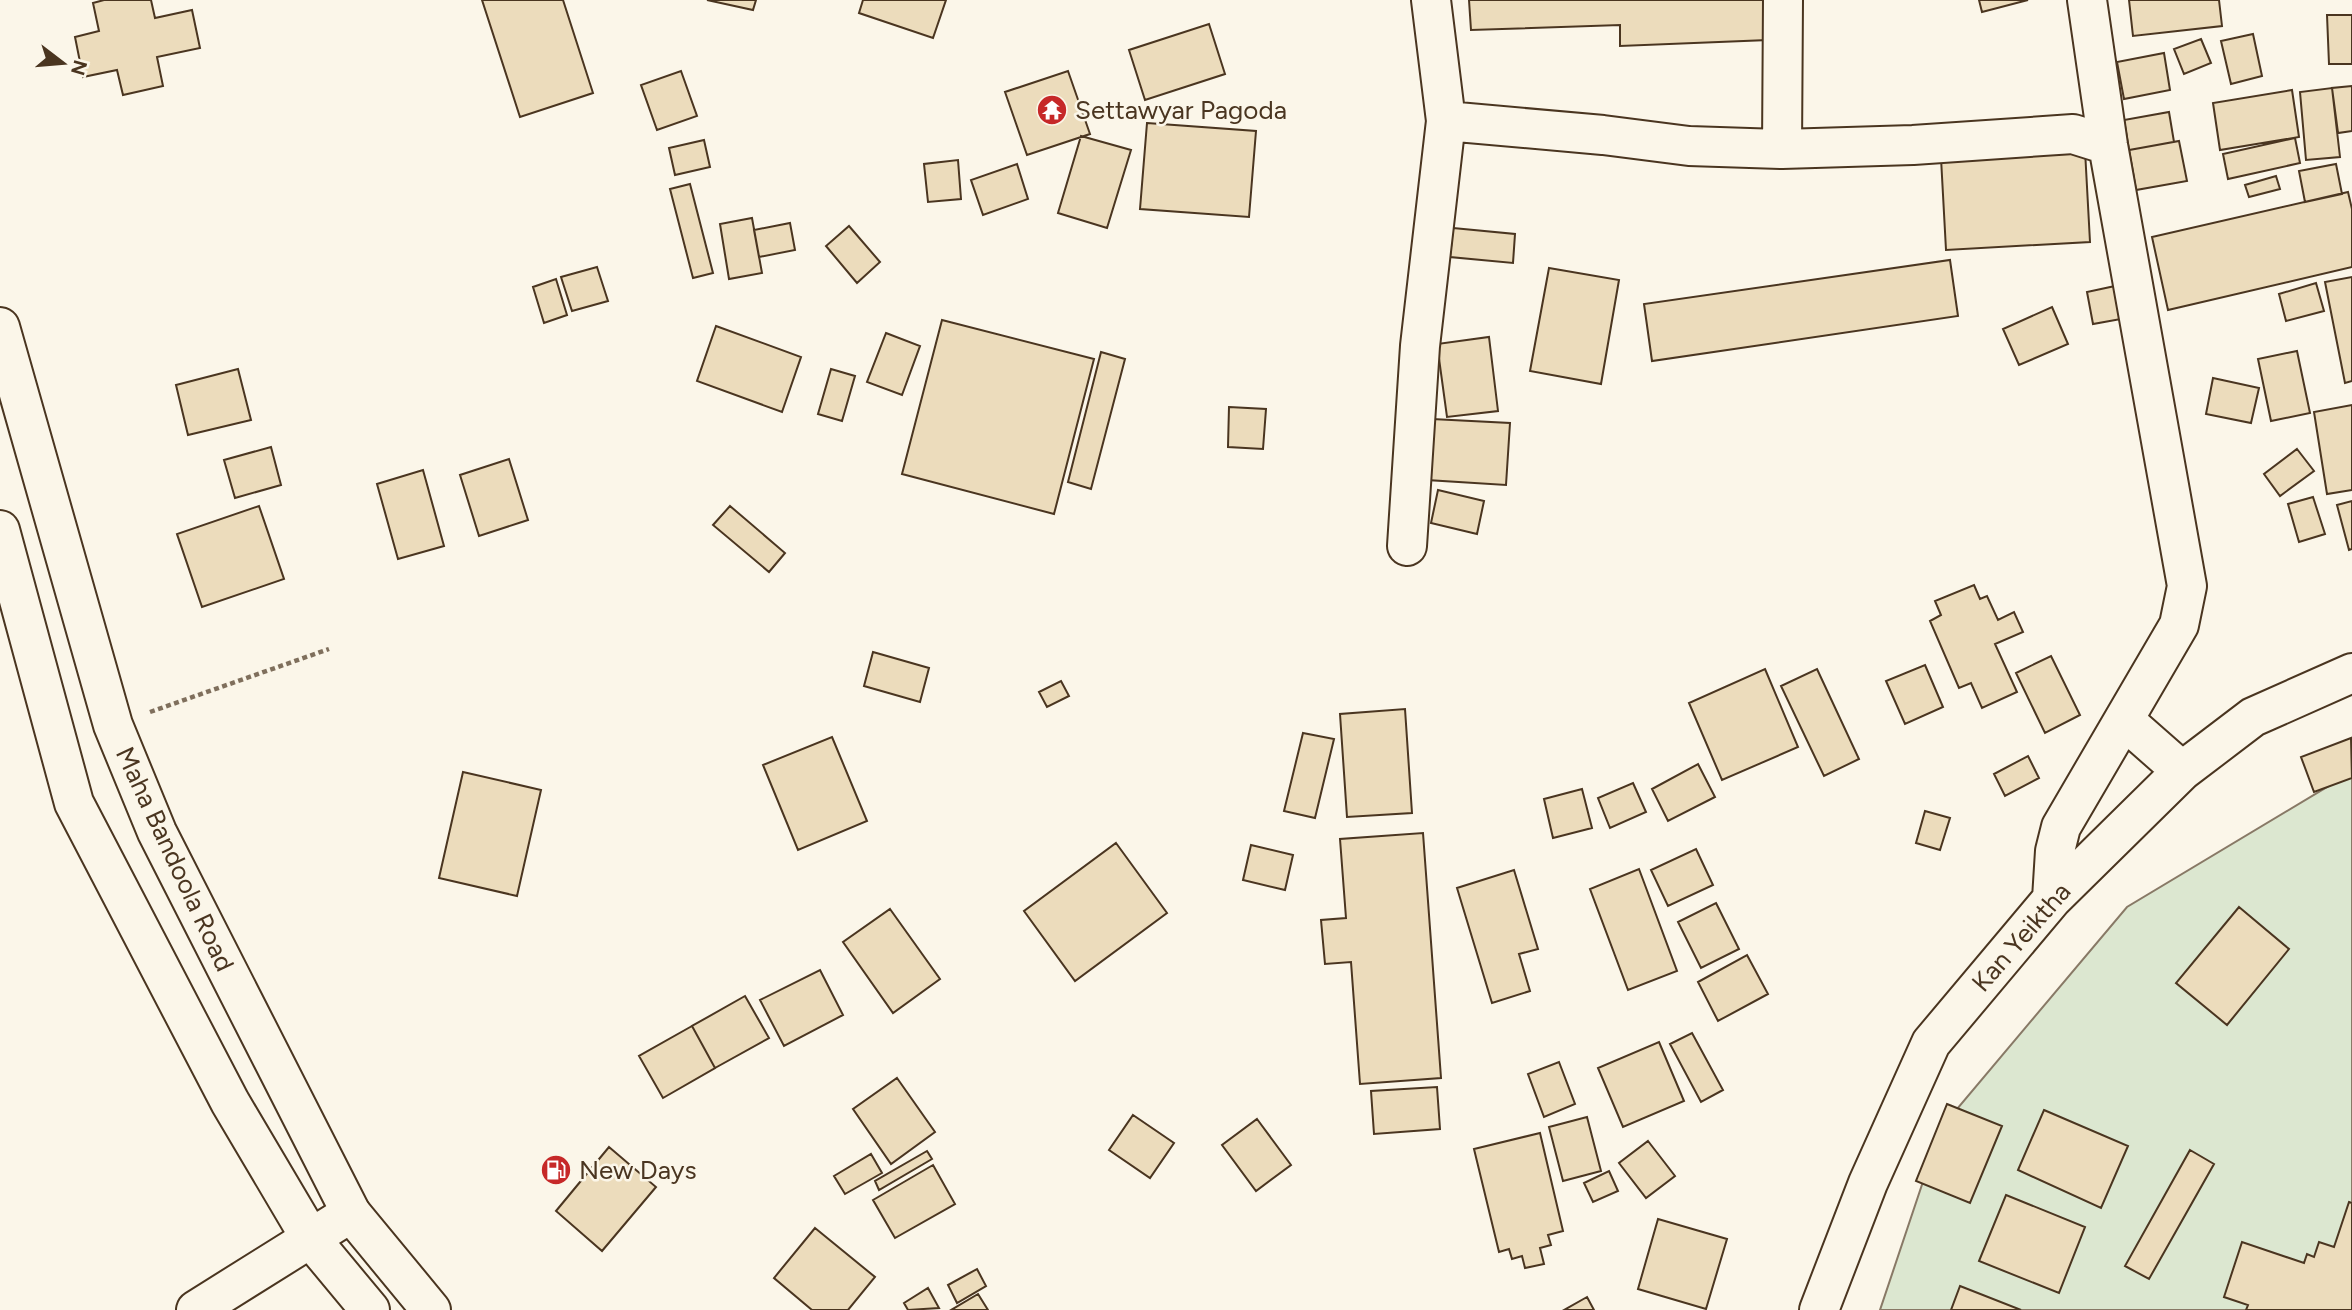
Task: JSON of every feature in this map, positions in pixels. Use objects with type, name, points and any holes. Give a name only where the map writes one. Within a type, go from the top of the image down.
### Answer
[{"type":"street","points":[[1406,546],[1420,346],[1446,121],[1431,0]]},
{"type":"street","points":[[1782,149],[1783,0]]},
{"type":"street","points":[[2052,899],[2055,851],[2061,827],[2179,625],[2187,586],[2108,145],[2087,0]]},
{"type":"street","points":[[1446,121],[1603,135],[1689,146],[1782,149],[1927,144],[2073,134],[2108,145]]},
{"type":"street","name":"Maha Bandoola Road","points":[[0,327],[113,725],[156,832],[351,1213],[430,1310]]},
{"type":"street","points":[[0,530],[74,803],[230,1102],[311,1239],[369,1310]]},
{"type":"street","name":"Kan Yeiktha","points":[[1819,1310],[1868,1183],[1931,1043],[2052,899],[2182,771],[2253,718],[2352,673]]},
{"type":"street","points":[[2124,720],[2182,771]]},
{"type":"street","points":[[196,1310],[351,1213]]},
{"type":"path","points":[[113,725],[329,649]]},
{"type":"green space","points":[[2352,772],[2352,1310],[1880,1310],[1941,1128],[2127,907]]},
{"type":"building","points":[[104,0],[151,0],[155,18],[192,10],[200,48],[157,57],[163,86],[123,95],[117,70],[83,77],[75,37],[99,31],[93,3]]},
{"type":"building","points":[[482,0],[563,0],[593,93],[520,117]]},
{"type":"building","points":[[707,0],[756,0],[753,10]]},
{"type":"building","points":[[863,0],[946,0],[933,38],[859,13]]},
{"type":"building","points":[[1469,0],[1767,0],[1768,40],[1620,46],[1620,25],[1471,30]]},
{"type":"building","points":[[1979,0],[2028,0],[1982,12]]},
{"type":"building","points":[[2129,0],[2219,0],[2222,26],[2133,36]]},
{"type":"building","points":[[2327,15],[2352,15],[2352,64],[2329,64]]},
{"type":"building","points":[[1209,24],[1225,74],[1145,100],[1129,50]]},
{"type":"building","points":[[2253,34],[2262,76],[2231,84],[2221,41]]},
{"type":"building","points":[[2201,39],[2211,63],[2184,74],[2174,49]]},
{"type":"building","points":[[2164,53],[2170,90],[2124,99],[2117,62]]},
{"type":"building","points":[[681,71],[697,116],[657,130],[641,85]]},
{"type":"building","points":[[1068,71],[1090,134],[1027,155],[1005,92]]},
{"type":"building","points":[[2352,86],[2352,131],[2338,133],[2332,88]]},
{"type":"building","points":[[2332,88],[2340,157],[2306,160],[2300,92]]},
{"type":"building","points":[[2292,90],[2299,137],[2220,150],[2213,103]]},
{"type":"building","points":[[2169,112],[2174,142],[2129,150],[2124,120]]},
{"type":"building","points":[[1147,123],[1256,131],[1249,217],[1140,209]]},
{"type":"building","points":[[1081,136],[1131,150],[1107,228],[1058,213]]},
{"type":"building","points":[[2295,138],[2300,163],[2228,179],[2223,154]]},
{"type":"building","points":[[704,140],[710,167],[675,175],[669,148]]},
{"type":"building","points":[[2179,141],[2187,181],[2136,190],[2129,150]]},
{"type":"building","points":[[2085,150],[2090,242],[1946,250],[1941,158]]},
{"type":"building","points":[[958,160],[961,199],[928,202],[924,164]]},
{"type":"building","points":[[1017,164],[1028,199],[983,215],[971,180]]},
{"type":"building","points":[[2336,164],[2342,194],[2305,202],[2299,171]]},
{"type":"building","points":[[2276,176],[2280,189],[2249,197],[2245,185]]},
{"type":"building","points":[[690,184],[713,273],[693,278],[670,189]]},
{"type":"building","points":[[2348,192],[2352,209],[2352,267],[2168,310],[2152,237]]},
{"type":"building","points":[[752,218],[762,273],[729,279],[720,224]]},
{"type":"building","points":[[790,223],[795,250],[759,257],[754,230]]},
{"type":"building","points":[[849,226],[880,262],[857,283],[826,246]]},
{"type":"building","points":[[1453,228],[1515,234],[1513,263],[1450,257]]},
{"type":"building","points":[[1950,260],[1958,316],[1652,361],[1644,304]]},
{"type":"building","points":[[597,267],[608,301],[572,311],[561,277]]},
{"type":"building","points":[[1549,268],[1619,280],[1601,384],[1530,371]]},
{"type":"building","points":[[2352,277],[2352,381],[2345,383],[2325,282]]},
{"type":"building","points":[[556,279],[567,315],[544,323],[533,287]]},
{"type":"building","points":[[2316,283],[2324,311],[2286,321],[2279,294]]},
{"type":"building","points":[[2115,286],[2121,319],[2093,324],[2087,292]]},
{"type":"building","points":[[2052,307],[2068,344],[2019,365],[2003,329]]},
{"type":"building","points":[[942,320],[1094,359],[1054,514],[902,474]]},
{"type":"building","points":[[716,326],[801,357],[782,412],[697,381]]},
{"type":"building","points":[[886,333],[920,346],[902,395],[867,382]]},
{"type":"building","points":[[1489,337],[1498,411],[1447,417],[1437,344]]},
{"type":"building","points":[[2297,351],[2310,413],[2271,421],[2258,359]]},
{"type":"building","points":[[1101,352],[1125,359],[1091,489],[1068,482]]},
{"type":"building","points":[[238,369],[251,420],[188,435],[176,385]]},
{"type":"building","points":[[831,369],[855,376],[842,421],[818,414]]},
{"type":"building","points":[[2213,378],[2259,388],[2251,423],[2206,414]]},
{"type":"building","points":[[2352,405],[2352,490],[2327,494],[2314,412]]},
{"type":"building","points":[[1229,407],[1266,409],[1263,449],[1228,447]]},
{"type":"building","points":[[1432,419],[1510,423],[1506,485],[1427,480]]},
{"type":"building","points":[[271,447],[281,485],[235,498],[224,460]]},
{"type":"building","points":[[2297,449],[2314,471],[2280,496],[2264,474]]},
{"type":"building","points":[[509,459],[528,520],[479,536],[460,475]]},
{"type":"building","points":[[423,470],[444,546],[398,559],[377,484]]},
{"type":"building","points":[[1438,490],[1484,501],[1477,534],[1431,523]]},
{"type":"building","points":[[2313,497],[2325,534],[2299,542],[2288,504]]},
{"type":"building","points":[[2352,501],[2352,549],[2349,550],[2337,505]]},
{"type":"building","points":[[259,506],[284,579],[202,607],[177,534]]},
{"type":"building","points":[[730,506],[785,553],[769,572],[713,525]]},
{"type":"building","points":[[1974,585],[1980,599],[1987,596],[1998,620],[2014,612],[2023,632],[1995,644],[2017,692],[1982,708],[1971,683],[1959,688],[1930,621],[1941,615],[1935,601]]},
{"type":"building","points":[[873,652],[929,668],[920,702],[864,686]]},
{"type":"building","points":[[2051,656],[2080,715],[2045,733],[2016,673]]},
{"type":"building","points":[[1925,665],[1943,707],[1905,724],[1886,681]]},
{"type":"building","points":[[1765,669],[1798,747],[1722,780],[1689,703]]},
{"type":"building","points":[[1817,669],[1859,759],[1824,776],[1781,686]]},
{"type":"building","points":[[1061,681],[1069,696],[1047,707],[1039,692]]},
{"type":"building","points":[[1405,709],[1412,813],[1347,817],[1340,714]]},
{"type":"building","points":[[1303,733],[1334,739],[1315,818],[1284,811]]},
{"type":"building","points":[[832,737],[867,821],[798,850],[763,765]]},
{"type":"building","points":[[2351,738],[2352,778],[2314,792],[2301,757]]},
{"type":"building","points":[[2028,756],[2039,778],[2005,796],[1994,774]]},
{"type":"building","points":[[1698,764],[1715,797],[1668,821],[1652,789]]},
{"type":"building","points":[[463,772],[541,790],[517,896],[439,878]]},
{"type":"building","points":[[1633,783],[1646,812],[1610,828],[1598,798]]},
{"type":"building","points":[[1582,789],[1592,828],[1553,838],[1544,799]]},
{"type":"building","points":[[1925,811],[1950,818],[1940,850],[1916,843]]},
{"type":"building","points":[[1423,833],[1441,1078],[1360,1084],[1351,962],[1325,964],[1321,920],[1346,918],[1340,839]]},
{"type":"building","points":[[1116,843],[1167,913],[1075,981],[1024,911]]},
{"type":"building","points":[[1251,845],[1293,855],[1285,890],[1243,880]]},
{"type":"building","points":[[1696,849],[1713,885],[1668,906],[1651,870]]},
{"type":"building","points":[[1639,869],[1677,971],[1628,990],[1590,889]]},
{"type":"building","points":[[1514,870],[1538,949],[1519,954],[1530,991],[1492,1003],[1457,888]]},
{"type":"building","points":[[1716,903],[1739,949],[1701,968],[1678,922]]},
{"type":"building","points":[[2239,907],[2289,949],[2227,1025],[2176,983]]},
{"type":"building","points":[[890,909],[940,979],[893,1013],[843,942]]},
{"type":"building","points":[[1747,955],[1768,994],[1718,1021],[1698,982]]},
{"type":"building","points":[[820,970],[843,1015],[784,1046],[760,1000]]},
{"type":"building","points":[[745,996],[769,1038],[715,1068],[692,1026]]},
{"type":"building","points":[[692,1026],[715,1068],[663,1098],[639,1056]]},
{"type":"building","points":[[1692,1033],[1723,1090],[1701,1102],[1670,1044]]},
{"type":"building","points":[[1659,1042],[1684,1101],[1623,1127],[1598,1068]]},
{"type":"building","points":[[1559,1062],[1575,1104],[1544,1117],[1528,1074]]},
{"type":"building","points":[[897,1078],[935,1132],[891,1164],[853,1109]]},
{"type":"building","points":[[1437,1087],[1440,1129],[1374,1134],[1371,1091]]},
{"type":"building","points":[[1947,1104],[2002,1126],[1970,1203],[1916,1181]]},
{"type":"building","points":[[2044,1110],[2128,1146],[2101,1208],[2018,1170]]},
{"type":"building","points":[[1133,1115],[1174,1143],[1150,1178],[1109,1150]]},
{"type":"building","points":[[1587,1117],[1601,1171],[1563,1181],[1549,1127]]},
{"type":"building","points":[[1257,1119],[1291,1165],[1256,1191],[1222,1145]]},
{"type":"building","points":[[1540,1133],[1563,1231],[1548,1235],[1551,1245],[1540,1248],[1544,1264],[1525,1268],[1522,1256],[1512,1259],[1509,1249],[1499,1252],[1474,1149]]},
{"type":"building","points":[[1648,1141],[1675,1176],[1646,1198],[1619,1163]]},
{"type":"building","points":[[609,1147],[656,1187],[602,1251],[556,1211]]},
{"type":"building","points":[[2190,1150],[2214,1164],[2149,1279],[2125,1266]]},
{"type":"building","points":[[927,1151],[932,1159],[879,1190],[875,1181]]},
{"type":"building","points":[[871,1154],[882,1173],[845,1194],[834,1176]]},
{"type":"building","points":[[933,1165],[955,1204],[895,1238],[873,1200]]},
{"type":"building","points":[[1609,1171],[1618,1191],[1593,1202],[1584,1183]]},
{"type":"building","points":[[2006,1195],[2085,1227],[2059,1293],[1979,1261]]},
{"type":"building","points":[[2349,1202],[2352,1203],[2352,1310],[2246,1310],[2248,1305],[2224,1297],[2242,1242],[2304,1263],[2307,1254],[2314,1257],[2319,1242],[2334,1247]]},
{"type":"building","points":[[1658,1219],[1727,1239],[1706,1309],[1638,1289]]},
{"type":"building","points":[[815,1228],[875,1277],[848,1310],[812,1310],[774,1278]]},
{"type":"building","points":[[977,1269],[986,1286],[957,1303],[948,1285]]},
{"type":"building","points":[[1960,1286],[2021,1310],[1951,1310]]},
{"type":"building","points":[[928,1288],[939,1308],[908,1310],[904,1303]]},
{"type":"building","points":[[978,1294],[988,1310],[951,1310]]},
{"type":"building","points":[[1587,1297],[1594,1310],[1564,1310]]},
{"type":"place","name":"Settawyar Pagoda","points":[[1052,110]]},
{"type":"place","name":"New Days","points":[[556,1170]]}]
